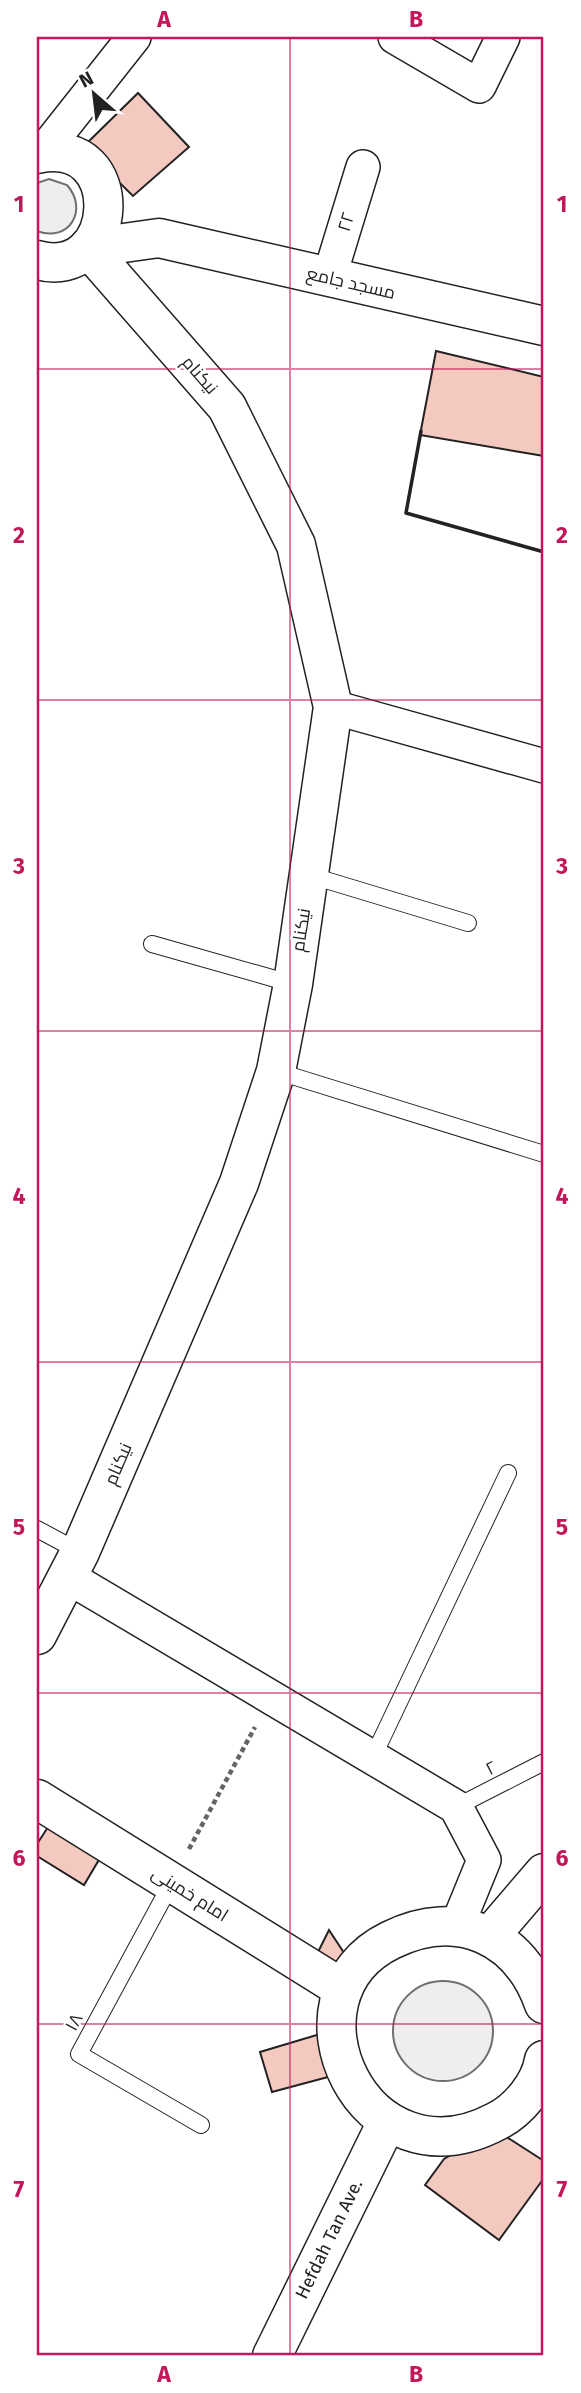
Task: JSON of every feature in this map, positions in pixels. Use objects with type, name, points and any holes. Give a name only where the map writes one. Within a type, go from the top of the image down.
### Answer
[{"type":"street","points":[[134,37],[48,146],[103,174],[159,238]]},
{"type":"street","points":[[395,37],[479,86],[503,37]]},
{"type":"street","name":"۲۲","points":[[329,278],[363,167]]},
{"type":"street","points":[[88,248],[102,226],[106,201],[103,174]]},
{"type":"street","points":[[37,260],[47,263],[69,259],[88,248],[159,238]]},
{"type":"street","name":"مسجد جامع","points":[[159,238],[544,326]]},
{"type":"street","name":"نیکنام","points":[[37,1636],[74,1565],[239,1183],[276,1071],[293,984],[333,707],[296,545],[228,407],[88,248]]},
{"type":"street","points":[[333,707],[544,766]]},
{"type":"street","points":[[74,1565],[271,1697],[456,1807],[484,1860],[473,1931]]},
{"type":"street","name":"امام خمینی","points":[[37,1799],[171,1884],[343,1985]]},
{"type":"street","points":[[473,1931],[544,1872]]},
{"type":"street","points":[[541,2079],[505,2117],[473,2137],[416,2134],[387,2122],[360,2097],[332,2051],[343,1985],[363,1959],[390,1940],[422,1928],[473,1931],[515,1954],[535,1978],[544,2004]]},
{"type":"street","name":"Hefdah Tan Ave.","points":[[272,2356],[387,2122]]},
{"type":"lane","points":[[309,875],[468,923]]},
{"type":"lane","points":[[152,944],[293,984]]},
{"type":"lane","points":[[276,1071],[544,1154]]},
{"type":"lane","points":[[373,1756],[508,1473]]},
{"type":"lane","points":[[37,1529],[74,1565]]},
{"type":"lane","name":"۲","points":[[456,1807],[544,1762]]},
{"type":"lane","name":"۱۸","points":[[171,1884],[79,2053],[201,2125]]},
{"type":"path","points":[[171,1884],[271,1697]]},
{"type":"shaded area","points":[[49,179],[67,185],[76,204],[76,214],[66,228],[48,233],[37,231],[37,183]]},
{"type":"shaded area","points":[[443,1981],[471,1989],[485,2003],[493,2031],[485,2059],[471,2073],[443,2081],[415,2073],[401,2059],[393,2031],[401,2003],[415,1989]]},
{"type":"building","points":[[138,93],[189,147],[133,196],[83,147]]},
{"type":"building","points":[[436,351],[544,377],[544,456],[420,435]]},
{"type":"building","points":[[48,1827],[100,1858],[84,1885],[37,1856],[37,1844]]},
{"type":"building","points":[[329,1930],[352,1965],[312,1964]]},
{"type":"building","points":[[320,2034],[328,2077],[272,2092],[260,2052]]},
{"type":"building","points":[[505,2136],[544,2161],[544,2178],[499,2240],[425,2185],[444,2159],[474,2141]]},
{"type":"wall","points":[[421,431],[406,513],[544,552]]}]
